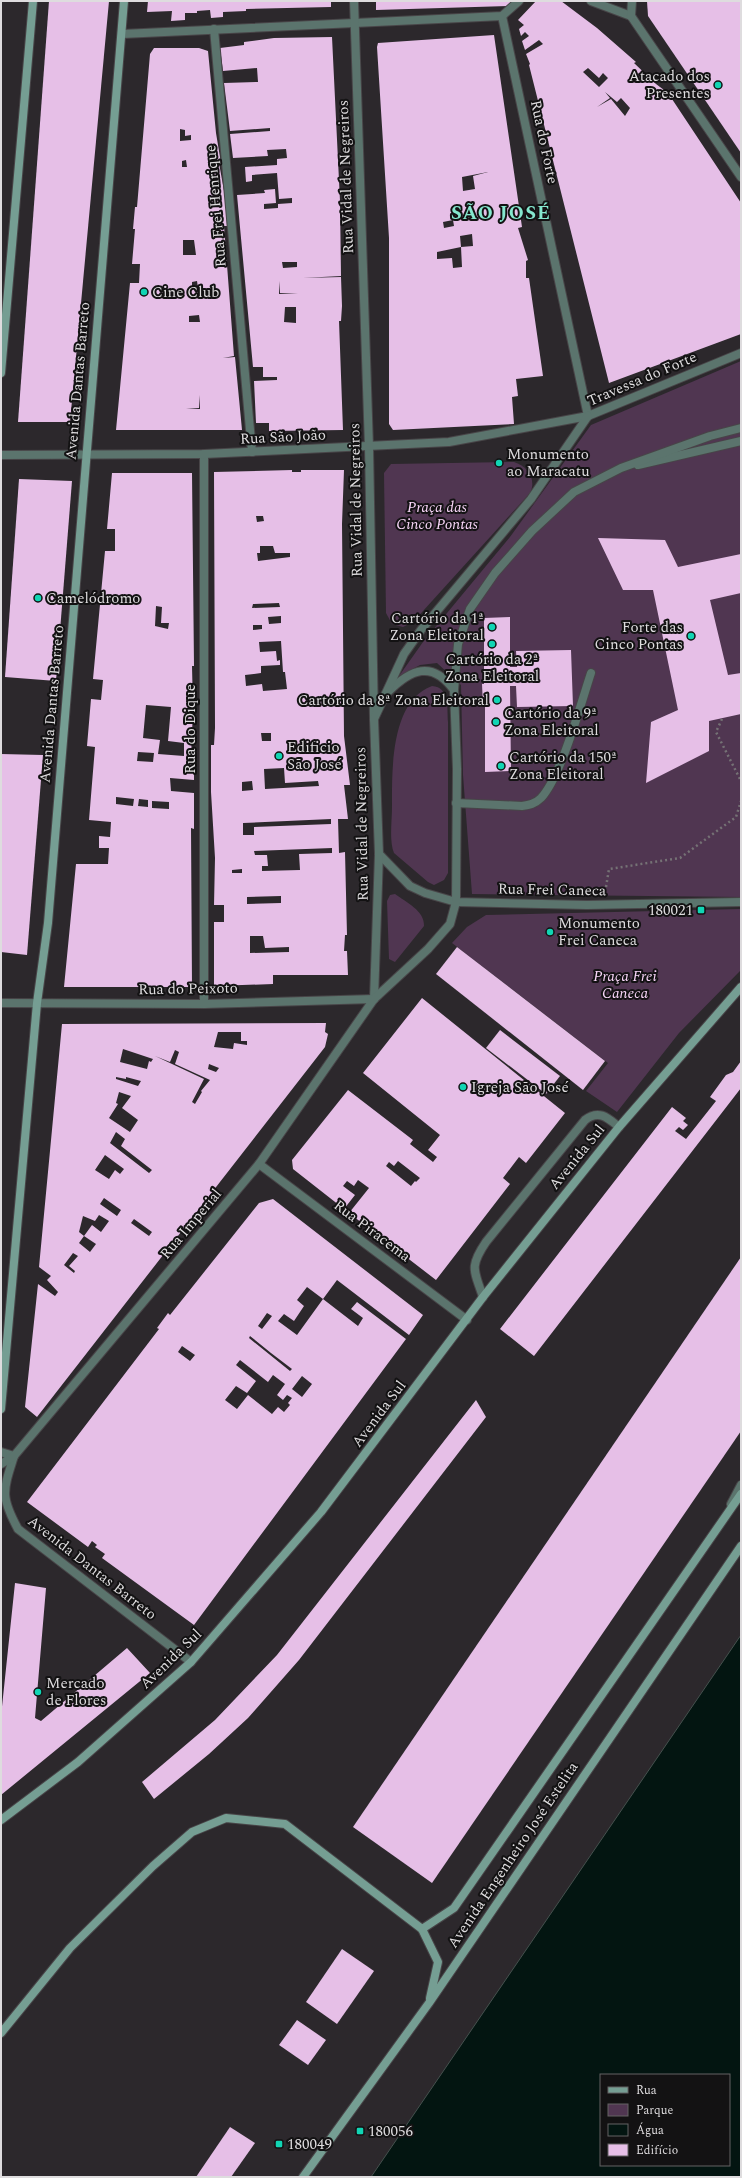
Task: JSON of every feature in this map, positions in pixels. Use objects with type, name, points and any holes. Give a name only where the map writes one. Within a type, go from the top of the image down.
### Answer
[{"type":"main road","points":[[1,373],[32,1]]},
{"type":"main road","name":"Avenida Dantas Barreto","points":[[1,1409],[37,1003],[48,923],[124,1]]},
{"type":"main road","name":"Avenida Sul","points":[[1,1820],[78,1762],[191,1662],[321,1512],[484,1297],[619,1127],[741,987]]},
{"type":"main road","name":"Avenida Engenheiro José Estelita","points":[[422,1929],[454,1908],[741,1494]]},
{"type":"main road","name":"Avenida Engenheiro José Estelita","points":[[303,2177],[429,2003],[741,1546]]},
{"type":"main road","points":[[1,2033],[70,1948],[153,1866],[192,1832],[226,1818],[285,1824],[422,1929],[438,1962],[429,2003]]},
{"type":"street","name":"Rua Vidal de Negreiros","points":[[354,1],[369,447],[374,719],[379,854],[374,999]]},
{"type":"street","points":[[122,34],[502,16],[519,1]]},
{"type":"street","points":[[591,1],[631,16],[741,177]]},
{"type":"street","points":[[631,16],[632,1]]},
{"type":"street","name":"Rua do Forte","points":[[502,16],[588,416]]},
{"type":"street","name":"Rua Frei Henrique","points":[[214,29],[252,452]]},
{"type":"street","name":"Travessa do Forte","points":[[374,719],[404,654],[421,630],[531,498],[588,416],[741,354]]},
{"type":"street","name":"Rua São João","points":[[1,455],[204,454],[449,442],[588,416]]},
{"type":"street","points":[[374,999],[428,949],[450,924],[456,902],[454,690],[458,644],[470,609],[495,573],[532,531],[574,492],[621,468],[725,432],[741,428]]},
{"type":"street","points":[[621,468],[741,442]]},
{"type":"street","name":"Rua do Dique","points":[[204,454],[204,1004]]},
{"type":"street","points":[[385,695],[400,681],[413,674],[427,670],[436,672],[447,681],[454,690]]},
{"type":"street","points":[[456,804],[522,806],[530,805],[542,797],[558,769],[591,673]]},
{"type":"street","name":"Rua Frei Caneca","points":[[379,854],[410,886],[425,893],[456,902],[587,905],[741,902]]},
{"type":"street","name":"Rua do Peixoto","points":[[1,1003],[204,1004],[374,999]]},
{"type":"street","name":"Rua Imperial","points":[[1,1464],[14,1456],[260,1164],[374,999]]},
{"type":"street","points":[[484,1297],[474,1271],[474,1263],[486,1242],[585,1120],[597,1114],[604,1116],[619,1127]]},
{"type":"street","name":"Rua Piracema","points":[[260,1164],[467,1320]]},
{"type":"street","points":[[1,1452],[14,1456]]},
{"type":"street","name":"Avenida Dantas Barreto","points":[[14,1456],[3,1493],[7,1513],[18,1530],[191,1662]]},
{"type":"street","points":[[722,1522],[741,1485]]},
{"type":"path","points":[[722,719],[716,732],[741,781]]},
{"type":"path","points":[[606,888],[609,869],[680,858],[736,817],[741,801]]},
{"type":"green space","name":"Praça das Cinco Pontas","points":[[741,361],[741,897],[472,894],[463,775],[461,685],[437,663],[420,665],[399,676],[423,642],[510,537],[591,425]]},
{"type":"green space","name":"Praça das Cinco Pontas","points":[[514,462],[527,470],[530,474],[532,488],[530,493],[413,622],[403,627],[392,624],[386,613],[384,473],[391,464]]},
{"type":"green space","points":[[432,686],[438,687],[445,694],[448,722],[448,873],[444,880],[434,885],[428,882],[394,853],[391,837],[392,775],[396,739],[408,706],[418,694]]},
{"type":"green space","points":[[395,894],[418,911],[424,926],[395,962],[389,959],[387,901],[390,895]]},
{"type":"green space","name":"Praça Frei Caneca","points":[[741,909],[741,970],[679,1033],[617,1112],[586,1091],[608,1063],[452,943],[467,927],[486,915]]},
{"type":"water","points":[[741,1635],[741,2177],[371,2177]]},
{"type":"building","points":[[49,1],[109,1],[70,422],[18,422]]},
{"type":"building","points":[[148,1],[331,1],[331,7],[246,9],[246,11],[223,12],[223,17],[211,18],[210,10],[197,11],[197,13],[185,13],[185,20],[171,21],[172,11],[147,12]]},
{"type":"building","points":[[376,1],[513,1],[508,6],[376,10]]},
{"type":"building","points":[[536,1],[561,1],[597,28],[636,62],[634,63],[656,84],[668,93],[741,203],[741,334],[609,383],[529,65],[530,64],[526,54],[543,44],[539,40],[525,50],[522,41],[529,36],[525,32],[521,36],[519,29],[524,25],[518,20]],"holes":[[[588,68],[599,78],[603,73],[608,78],[599,87],[583,72]],[[605,92],[617,102],[621,98],[630,108],[625,116],[611,99],[597,107],[610,98]]]},
{"type":"building","name":"Atacado dos Presentes","points":[[647,1],[741,1],[741,153],[648,16]]},
{"type":"building","points":[[494,35],[522,227],[518,228],[528,260],[526,261],[526,278],[529,278],[543,376],[516,379],[518,396],[512,397],[514,424],[393,430],[389,424],[389,238],[377,47],[378,43]],"holes":[[[488,172],[473,176],[475,189],[463,191],[462,177]],[[453,220],[454,226],[444,228],[443,222]],[[472,234],[473,246],[461,247],[460,236]],[[461,247],[462,267],[453,268],[452,258],[437,259],[437,252]]]},
{"type":"building","points":[[332,37],[340,201],[341,276],[303,278],[341,277],[342,306],[341,321],[339,321],[343,430],[269,431],[269,423],[256,423],[254,381],[277,380],[277,377],[263,377],[263,367],[253,367],[237,195],[265,193],[264,190],[275,189],[276,203],[264,204],[264,209],[278,208],[278,204],[292,203],[292,198],[279,199],[277,173],[252,175],[252,181],[246,182],[245,167],[277,165],[277,159],[287,158],[286,149],[267,150],[268,156],[233,158],[230,134],[270,131],[270,128],[230,131],[224,83],[258,82],[257,68],[223,71],[220,48],[244,45],[244,42],[274,38]],"holes":[[[282,262],[297,262],[297,267],[283,268]],[[279,281],[280,293],[298,293],[279,294]],[[285,307],[296,307],[296,323],[284,322]]]},
{"type":"building","points":[[154,48],[199,48],[208,51],[216,133],[221,163],[219,163],[226,202],[227,226],[224,226],[234,356],[223,358],[235,357],[242,430],[116,430],[130,283],[139,283],[140,264],[132,264],[135,229],[133,229],[135,207],[137,207],[150,54]],"holes":[[[180,129],[185,130],[185,136],[191,135],[191,140],[180,141]],[[186,160],[187,167],[182,167],[182,161]],[[183,240],[194,240],[196,255],[183,255]],[[197,281],[198,288],[192,288],[192,282]],[[199,315],[200,322],[189,322],[189,316]],[[200,395],[200,409],[186,409],[199,408]]]},
{"type":"building","points":[[292,470],[292,472],[301,472],[301,470],[344,470],[342,524],[344,736],[350,785],[344,785],[348,819],[338,819],[339,853],[345,852],[347,935],[345,935],[344,951],[347,951],[348,975],[273,975],[273,984],[214,986],[214,922],[224,922],[224,905],[214,905],[215,858],[211,792],[211,745],[214,745],[215,728],[214,472]],"holes":[[[256,516],[263,516],[264,521],[257,522]],[[260,546],[273,546],[275,553],[290,553],[290,557],[258,561],[257,553],[260,553]],[[279,603],[280,607],[252,608],[253,604]],[[281,616],[281,623],[269,624],[268,617]],[[253,625],[262,625],[262,629],[253,630]],[[281,641],[283,672],[285,672],[287,689],[263,691],[262,684],[246,686],[245,675],[261,673],[261,666],[280,665],[280,660],[277,661],[276,651],[260,652],[259,642]],[[261,733],[271,733],[271,741],[262,741]],[[284,768],[285,783],[318,781],[319,786],[265,789],[264,769]],[[252,781],[253,790],[242,791],[242,782]],[[331,819],[331,824],[254,827],[254,835],[243,835],[243,823]],[[332,848],[332,853],[299,854],[300,870],[262,871],[262,866],[268,866],[267,855],[255,855],[254,851]],[[242,869],[242,873],[232,873],[232,870]],[[281,896],[281,903],[247,904],[247,897]],[[250,936],[263,936],[265,948],[289,947],[289,952],[250,953]]]},
{"type":"building","points":[[112,473],[192,473],[194,666],[192,666],[193,709],[191,757],[194,757],[194,780],[170,778],[171,791],[194,793],[194,829],[191,828],[192,987],[64,987],[76,864],[108,864],[109,848],[99,848],[99,836],[110,837],[111,822],[89,820],[95,747],[87,746],[91,699],[101,700],[103,680],[93,679],[105,551],[115,551],[115,529],[107,529]],"holes":[[[156,606],[162,607],[161,623],[169,623],[168,629],[155,626]],[[146,705],[171,707],[168,741],[184,743],[184,756],[158,754],[160,740],[143,738]],[[138,752],[154,753],[153,762],[137,761]],[[116,797],[134,799],[133,806],[116,804]],[[139,799],[148,800],[148,807],[138,806]],[[152,801],[169,802],[169,809],[152,808]]]},
{"type":"building","name":"Camelódromo","points":[[19,479],[72,481],[56,681],[5,677]]},
{"type":"building","name":"Forte das Cinco Pontas","points":[[598,538],[665,540],[678,567],[741,554],[741,593],[710,600],[728,675],[741,673],[741,714],[709,721],[709,751],[646,783],[651,722],[678,710],[653,590],[623,590]]},
{"type":"building","points":[[510,617],[510,667],[517,667],[516,651],[571,650],[573,706],[517,707],[516,686],[510,686],[511,771],[485,772],[485,706],[483,706],[482,684],[484,684],[484,618]]},
{"type":"building","points":[[1,754],[43,755],[27,955],[1,952]]},
{"type":"building","points":[[457,947],[605,1061],[583,1090],[436,974]]},
{"type":"building","points":[[422,998],[565,1113],[526,1163],[519,1157],[503,1178],[510,1184],[436,1280],[349,1213],[369,1188],[358,1180],[354,1186],[347,1181],[343,1186],[355,1195],[344,1209],[293,1169],[292,1160],[348,1090],[413,1140],[410,1144],[433,1162],[437,1157],[428,1150],[440,1135],[363,1073]],"holes":[[[398,1161],[420,1178],[411,1186],[386,1166],[389,1162],[394,1166]]]},
{"type":"building","points":[[326,1023],[325,1032],[328,1034],[325,1047],[37,1417],[25,1407],[38,1284],[55,1296],[58,1292],[47,1280],[51,1276],[39,1267],[62,1024]],"holes":[[[218,1032],[241,1032],[241,1041],[247,1041],[247,1045],[234,1043],[233,1049],[214,1047]],[[123,1049],[153,1059],[151,1062],[149,1061],[147,1069],[120,1062]],[[175,1050],[179,1052],[175,1064],[210,1080],[201,1091],[202,1092],[195,1104],[192,1102],[204,1079],[155,1056],[170,1062]],[[209,1064],[219,1068],[216,1072],[208,1069]],[[116,1077],[126,1079],[126,1077],[141,1081],[138,1086],[116,1079]],[[119,1092],[131,1096],[122,1108],[138,1120],[130,1132],[109,1118],[118,1104],[116,1103]],[[116,1132],[125,1139],[121,1146],[152,1170],[149,1173],[110,1143]],[[105,1155],[124,1169],[120,1174],[115,1170],[109,1179],[95,1170]],[[104,1198],[121,1210],[117,1216],[100,1204]],[[99,1215],[109,1221],[101,1232],[92,1225],[84,1236],[79,1232],[83,1216],[95,1221]],[[134,1219],[152,1232],[149,1236],[131,1223]],[[84,1236],[96,1244],[90,1252],[79,1243]],[[73,1253],[78,1256],[69,1266],[75,1271],[74,1273],[64,1265]]]},
{"type":"building","points":[[500,1030],[560,1076],[546,1094],[486,1048]]},
{"type":"building","points":[[741,1061],[741,1088],[534,1356],[500,1329],[672,1107],[686,1118],[683,1121],[688,1125],[683,1130],[679,1127],[675,1131],[686,1139],[716,1101],[710,1097],[726,1075],[733,1072]]},
{"type":"building","points":[[273,1199],[423,1315],[409,1335],[337,1280],[323,1299],[358,1326],[363,1318],[351,1309],[357,1302],[406,1339],[194,1625],[102,1558],[105,1554],[95,1547],[97,1545],[92,1541],[88,1547],[27,1502],[159,1329],[157,1328],[168,1313],[170,1315],[259,1203]],"holes":[[[307,1287],[323,1299],[297,1335],[278,1321],[284,1314],[294,1321],[304,1306],[297,1300]],[[267,1313],[272,1316],[262,1329],[258,1326]],[[250,1336],[292,1369],[290,1371],[249,1338]],[[182,1346],[195,1355],[190,1361],[178,1352]],[[240,1360],[268,1382],[273,1375],[285,1384],[277,1395],[283,1400],[287,1395],[292,1398],[288,1403],[290,1405],[284,1412],[278,1407],[272,1414],[248,1395],[237,1409],[225,1400],[236,1386],[247,1393],[256,1381],[236,1365]],[[302,1376],[312,1384],[302,1397],[292,1389]]]},
{"type":"building","points":[[741,1257],[741,1431],[432,1883],[353,1827]]},
{"type":"building","points":[[476,1400],[486,1417],[299,1660],[248,1718],[209,1754],[154,1799],[142,1782],[215,1720],[277,1655]]},
{"type":"building","points":[[15,1583],[46,1588],[35,1718],[41,1721],[127,1648],[150,1673],[1,1795],[1,1716]]},
{"type":"building","points":[[342,1949],[374,1971],[337,2024],[306,2002]]},
{"type":"building","points":[[297,2020],[326,2040],[308,2065],[279,2045]]},
{"type":"building","points":[[230,2127],[255,2143],[231,2177],[196,2177]]},
{"type":"place","name":"Atacado dos Presentes","points":[[718,85]]},
{"type":"place","name":"Cine Club","points":[[144,292]]},
{"type":"place","name":"Monumento ao Maracatu","points":[[499,463]]},
{"type":"place","name":"Camelódromo","points":[[38,598]]},
{"type":"place","name":"Cartório da 1ª Zona Eleitoral","points":[[492,627]]},
{"type":"place","name":"Forte das Cinco Pontas","points":[[691,636]]},
{"type":"place","name":"Cartório da 2ª Zona Eleitoral","points":[[492,644]]},
{"type":"place","name":"Cartório da 8ª Zona Eleitoral","points":[[497,700]]},
{"type":"place","name":"Cartório da 9ª Zona Eleitoral","points":[[496,722]]},
{"type":"place","name":"Edificio São José","points":[[279,756]]},
{"type":"place","name":"Cartório da 150ª Zona Eleitoral","points":[[501,766]]},
{"type":"place","name":"180021","points":[[701,910]]},
{"type":"place","name":"Monumento Frei Caneca","points":[[550,932]]},
{"type":"place","name":"Igreja São José","points":[[463,1087]]},
{"type":"place","name":"Mercado de Flores","points":[[38,1692]]},
{"type":"place","name":"180056","points":[[360,2131]]},
{"type":"place","name":"180049","points":[[279,2144]]},
{"type":"district","name":"SÃO JOSÉ","points":[[501,213]]}]
